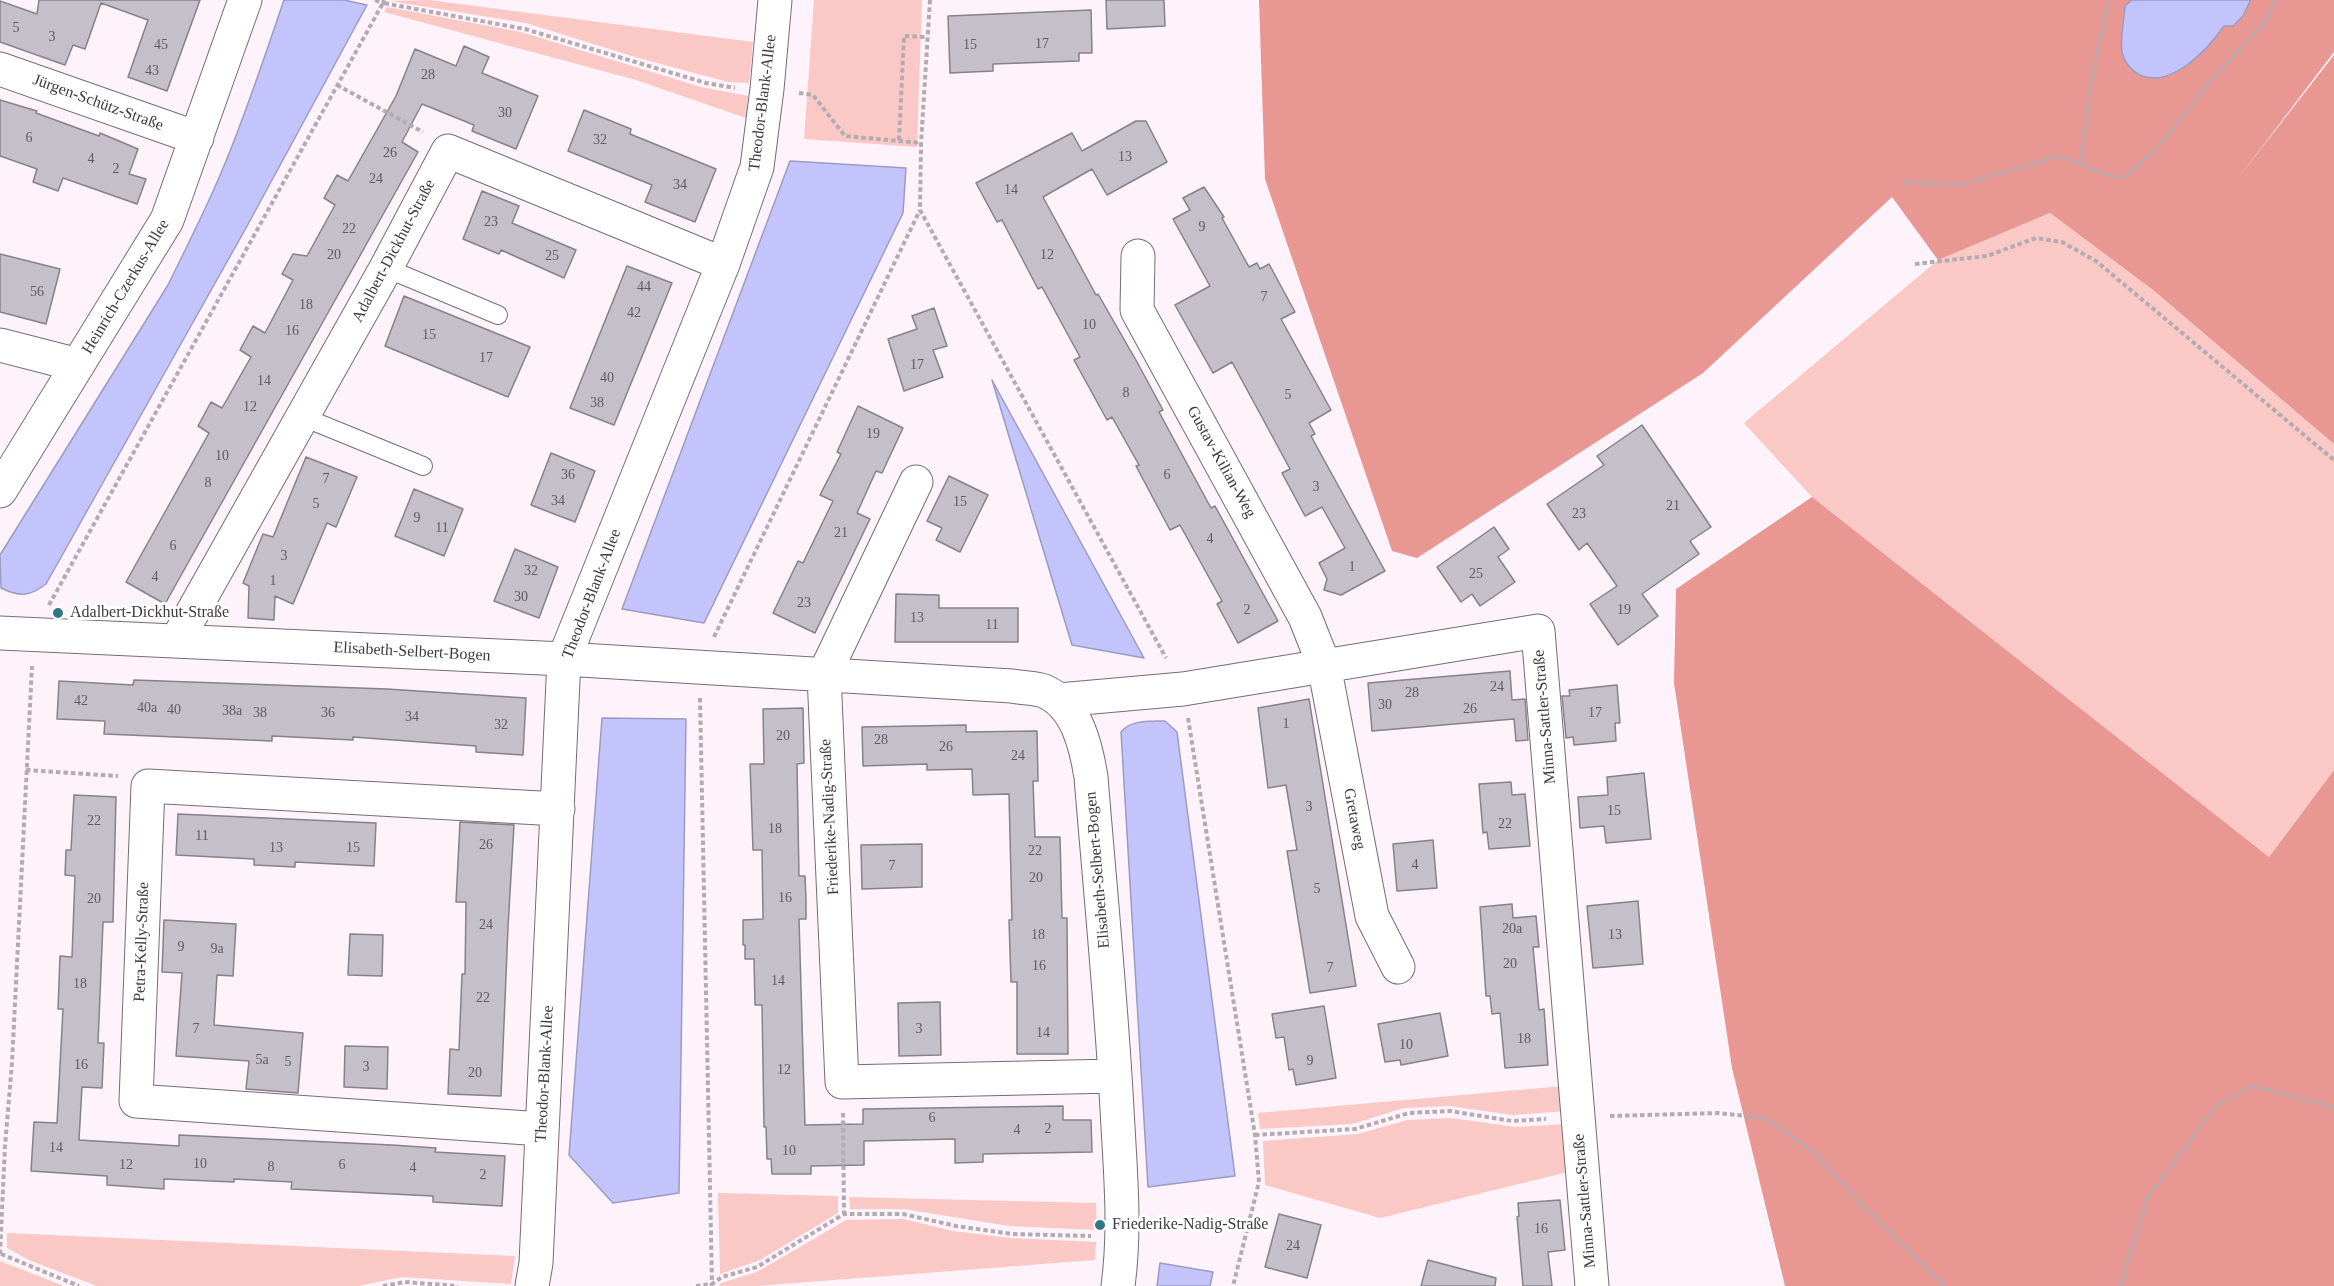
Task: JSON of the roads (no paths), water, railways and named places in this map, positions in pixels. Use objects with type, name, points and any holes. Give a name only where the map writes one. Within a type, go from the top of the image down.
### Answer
[{"type":"street","name":"Heinrich-Czerkus-Allee","points":[[0,491],[167,220],[245,0]]},
{"type":"street","name":"Theodor-Blank-Allee","points":[[532,1286],[536,1263],[564,659],[723,264],[757,167],[775,0]]},
{"type":"street","name":"Jürgen-Schütz-Straße","points":[[0,69],[197,138]]},
{"type":"street","name":"Adalbert-Dickhut-Straße","points":[[177,640],[386,268],[448,151],[723,264]]},
{"type":"street","name":"Gustav-Kilian-Weg","points":[[1138,256],[1137,310],[1305,617],[1324,665]]},
{"type":"street","points":[[0,345],[78,365]]},
{"type":"street","points":[[824,675],[916,482]]},
{"type":"street","name":"Minna-Sattler-Straße","points":[[1059,700],[1183,689],[1538,631],[1592,1286]]},
{"type":"street","name":"Elisabeth-Selbert-Bogen","points":[[0,633],[564,659],[1012,686],[1043,691],[1059,700],[1076,721],[1084,742],[1089,768],[1115,1076],[1122,1235],[1118,1286]]},
{"type":"street","name":"Gretaweg","points":[[1324,665],[1372,916],[1398,967]]},
{"type":"street","name":"Friederike-Nadig-Straße","points":[[824,675],[842,1082],[1115,1076]]},
{"type":"street","name":"Petra-Kelly-Straße","points":[[542,1130],[136,1101],[148,786],[558,808]]},
{"type":"lane","points":[[386,268],[498,315]]},
{"type":"lane","points":[[303,417],[423,466]]},
{"type":"water","points":[[284,0],[344,0],[367,5],[246,228],[46,584],[24,594],[1,588],[0,555],[168,285],[195,229],[238,130]]},
{"type":"water","points":[[2132,0],[2250,1],[2243,16],[2233,26],[2224,26],[2208,46],[2187,65],[2163,77],[2150,78],[2132,70],[2122,52],[2125,6]]},
{"type":"water","points":[[790,161],[906,168],[903,213],[704,623],[622,609]]},
{"type":"water","points":[[992,380],[1144,658],[1072,645]]},
{"type":"water","points":[[602,718],[686,719],[679,1193],[613,1203],[569,1155]]},
{"type":"water","points":[[1165,721],[1177,732],[1235,1176],[1148,1187],[1121,732],[1133,724]]},
{"type":"water","points":[[1160,1263],[1213,1272],[1210,1286],[1157,1286]]},
{"type":"place","name":"Adalbert-Dickhut-Straße","points":[[58,613]]},
{"type":"place","name":"Friederike-Nadig-Straße","points":[[1100,1225]]}]
